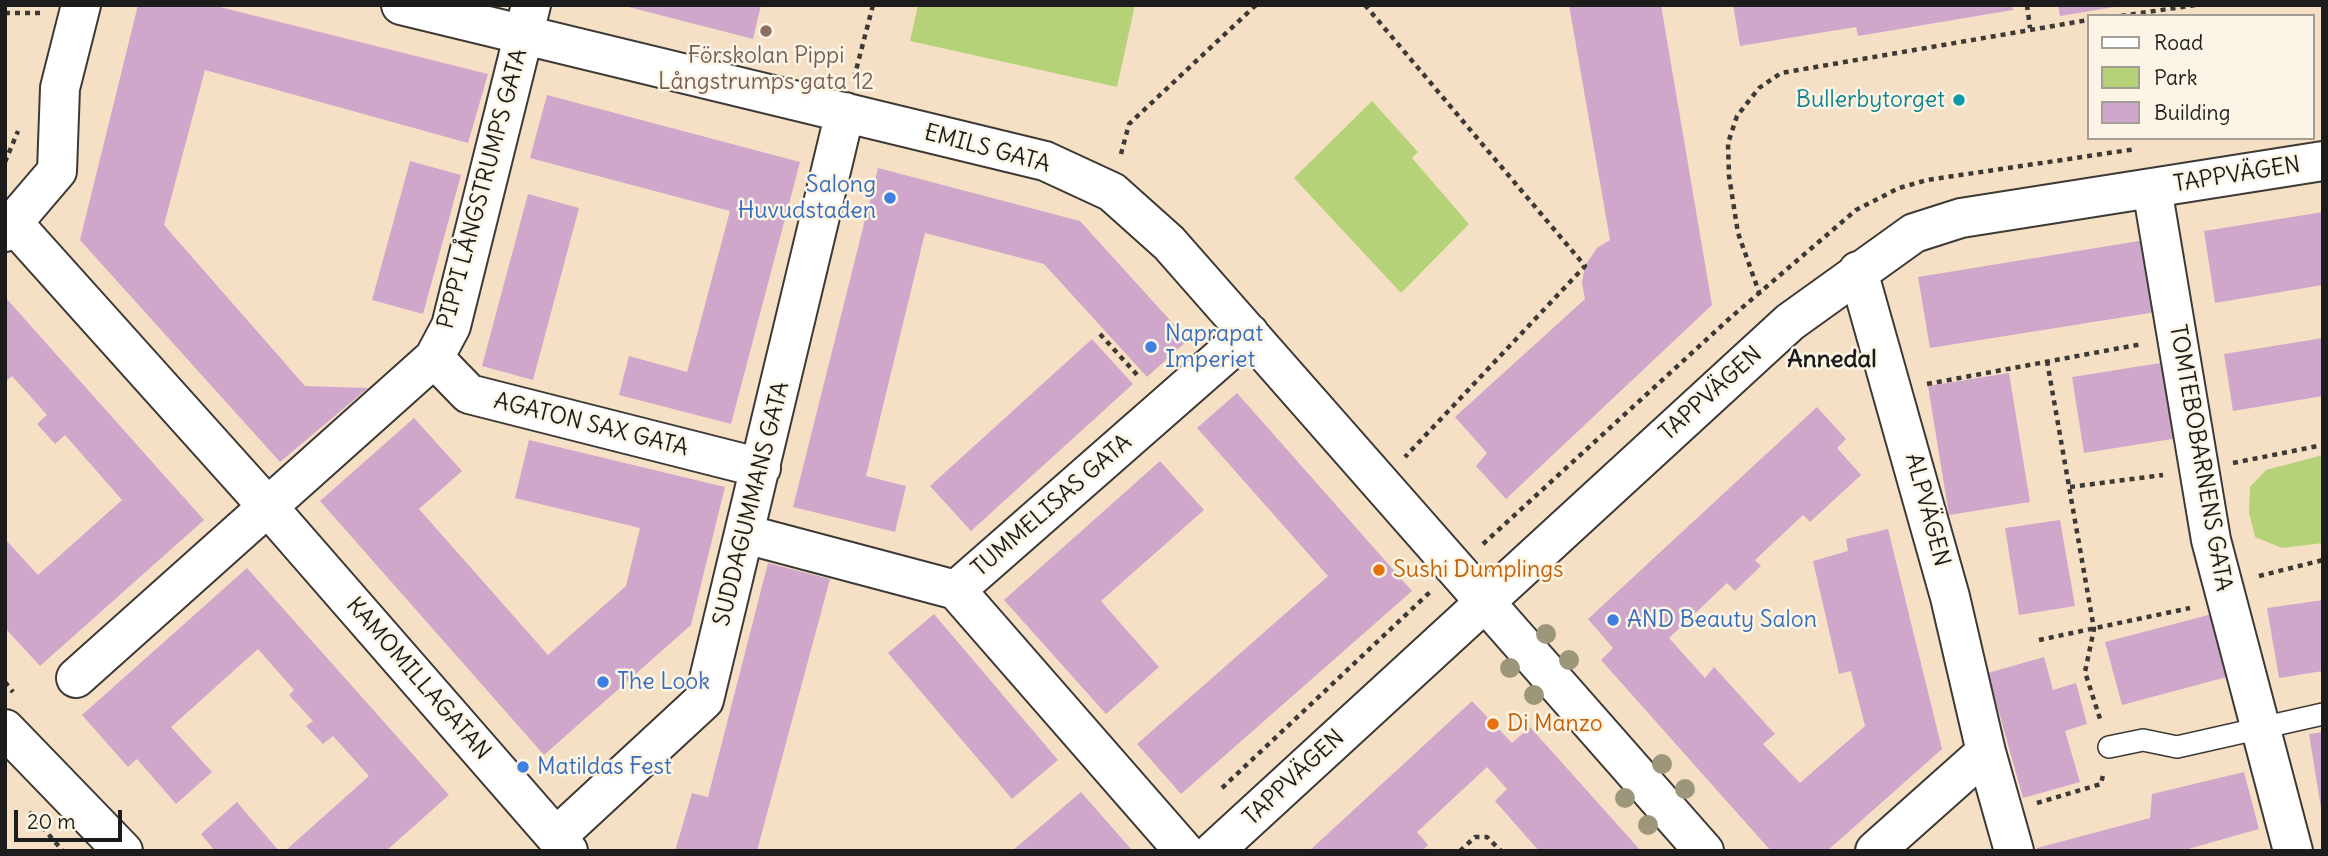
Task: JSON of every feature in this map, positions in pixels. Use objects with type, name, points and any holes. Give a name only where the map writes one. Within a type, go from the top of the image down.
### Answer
[{"type":"street","points":[[9,228],[57,171],[60,88],[81,5]]},
{"type":"street","name":"EMILS GATA","points":[[401,5],[528,19],[845,112],[1045,162],[1112,192],[1169,243],[1483,603]]},
{"type":"street","name":"PIPPI LÅNGSTRUMPS GATA","points":[[268,507],[434,358],[452,326],[528,19]]},
{"type":"street","name":"SUDDAGUMMANS GATA","points":[[562,844],[704,700],[845,112]]},
{"type":"street","name":"TAPPVÄGEN","points":[[1214,851],[1787,325],[1914,233],[1961,218],[2323,161]]},
{"type":"street","name":"TOMTEBOBARNENS GATA","points":[[2151,188],[2178,337],[2200,482],[2223,593],[2295,851],[2323,846]]},
{"type":"street","name":"KAMOMILLAGATAN","points":[[9,228],[268,507],[562,844]]},
{"type":"street","name":"ALPVÄGEN","points":[[1858,271],[1950,597],[1986,752],[2014,851]]},
{"type":"street","name":"TUMMELISAS GATA","points":[[745,534],[956,590],[1249,333]]},
{"type":"street","name":"AGATON SAX GATA","points":[[434,358],[469,394],[761,468]]},
{"type":"street","points":[[76,678],[268,507]]},
{"type":"street","points":[[956,590],[1184,851]]},
{"type":"street","points":[[1483,603],[1704,851]]},
{"type":"street","points":[[5,729],[123,851]]},
{"type":"street","points":[[1875,851],[1986,752]]},
{"type":"lane","points":[[2109,747],[2143,740],[2178,747],[2259,726],[2323,714]]},
{"type":"path","points":[[845,112],[873,5]]},
{"type":"path","points":[[1112,192],[1129,124],[1256,5]]},
{"type":"path","points":[[1364,5],[1585,266],[1407,455]]},
{"type":"path","points":[[2027,5],[2030,28]]},
{"type":"path","points":[[2134,14],[2195,5]]},
{"type":"path","points":[[1787,325],[1759,293],[1738,233],[1729,176],[1728,143],[1737,116],[1759,88],[1781,74],[2030,28],[2086,20]]},
{"type":"path","points":[[1100,334],[1139,377]]},
{"type":"path","points":[[1893,390],[2178,337]]},
{"type":"path","points":[[2028,805],[2101,784],[2109,747],[2085,672],[2094,629],[2047,361]]},
{"type":"path","points":[[2039,640],[2094,629],[2223,593],[2323,560]]},
{"type":"path","points":[[22,804],[63,851]]},
{"type":"path","points":[[1460,851],[1475,837],[1487,837],[1501,851]]},
{"type":"green space","points":[[918,5],[1135,5],[1117,87],[910,41]]},
{"type":"green space","points":[[1372,101],[1418,152],[1412,158],[1469,224],[1401,293],[1294,178]]},
{"type":"green space","points":[[2323,455],[2323,543],[2282,548],[2255,537],[2249,513],[2250,487],[2266,470]]},
{"type":"building","points":[[138,5],[212,5],[488,74],[468,143],[205,70],[164,225],[305,386],[368,388],[280,462],[80,240]]},
{"type":"building","points":[[621,5],[761,5],[753,39]]},
{"type":"building","points":[[1569,5],[1661,5],[1712,305],[1506,499],[1476,466],[1487,453],[1455,417],[1585,299],[1582,283],[1585,266],[1597,248],[1610,240]]},
{"type":"building","points":[[1733,5],[2012,5],[2013,10],[1858,36],[1856,27],[1740,46]]},
{"type":"building","points":[[2058,5],[2114,5],[2114,7],[2060,16]]},
{"type":"building","points":[[547,95],[800,162],[731,424],[619,395],[629,356],[687,372],[730,211],[530,158]]},
{"type":"building","points":[[410,161],[461,175],[423,314],[372,300]]},
{"type":"building","points":[[878,168],[1080,221],[1188,340],[1147,377],[1044,264],[925,233],[866,476],[906,486],[895,532],[793,507]]},
{"type":"building","points":[[528,194],[579,208],[533,380],[482,366]]},
{"type":"building","points":[[2323,212],[2323,285],[2215,303],[2204,231]]},
{"type":"building","points":[[2145,240],[2156,312],[1930,348],[1918,277]]},
{"type":"building","points":[[5,297],[204,520],[40,666],[5,628],[5,539],[38,575],[122,500],[65,435],[55,444],[37,424],[47,415],[12,376],[5,382]]},
{"type":"building","points":[[2323,338],[2323,396],[2233,411],[2224,354]]},
{"type":"building","points":[[1092,339],[1133,384],[971,531],[930,486]]},
{"type":"building","points":[[2179,360],[2191,436],[2084,453],[2072,377]]},
{"type":"building","points":[[2009,373],[2030,502],[1949,515],[1928,386]]},
{"type":"building","points":[[1237,393],[1412,591],[1181,794],[1137,744],[1328,576],[1197,428]]},
{"type":"building","points":[[1817,407],[1846,439],[1837,448],[1861,475],[1810,522],[1803,515],[1755,560],[1761,566],[1735,591],[1727,583],[1669,638],[1705,678],[1714,667],[1775,734],[1763,744],[1800,783],[1865,726],[1851,671],[1839,674],[1813,561],[1848,551],[1846,539],[1888,529],[1942,749],[1827,851],[1771,851],[1601,660],[1613,648],[1588,619]]},
{"type":"building","points":[[414,418],[462,471],[419,509],[548,655],[626,586],[640,528],[515,498],[529,440],[725,487],[691,625],[544,755],[320,501]]},
{"type":"building","points":[[1160,461],[1204,510],[1101,601],[1159,667],[1106,714],[1004,600]]},
{"type":"building","points":[[2060,520],[2075,606],[2019,615],[2005,528]]},
{"type":"building","points":[[768,563],[830,579],[757,851],[675,851],[692,793],[708,797]]},
{"type":"building","points":[[247,568],[449,795],[386,851],[285,851],[369,776],[333,736],[323,744],[306,726],[313,721],[289,695],[294,690],[258,649],[171,727],[212,772],[176,804],[137,759],[128,767],[82,715]]},
{"type":"building","points":[[2323,600],[2323,671],[2279,678],[2267,608]]},
{"type":"building","points":[[2220,612],[2238,674],[2122,705],[2105,642]]},
{"type":"building","points":[[934,614],[1058,760],[1012,799],[888,653]]},
{"type":"building","points":[[2044,657],[2053,690],[2076,683],[2087,724],[2065,731],[2080,782],[2023,798],[1988,673]]},
{"type":"building","points":[[1472,701],[1512,743],[1530,727],[1641,851],[1539,851],[1495,801],[1507,789],[1487,767],[1417,832],[1428,845],[1422,851],[1309,851]]},
{"type":"building","points":[[2323,732],[2323,808],[2321,808],[2309,734]]},
{"type":"building","points":[[2244,772],[2259,829],[2181,851],[2038,851],[2037,848],[2150,818],[2152,794]]},
{"type":"building","points":[[1081,792],[1131,849],[1012,851]]},
{"type":"building","points":[[237,802],[279,851],[215,851],[201,834]]},
{"type":"place","name":"Förskolan Pippi Långstrumps gata 12","points":[[766,31]]},
{"type":"place","name":"Bullerbytorget","points":[[1959,100]]},
{"type":"place","name":"Salong Huvudstaden","points":[[890,198]]},
{"type":"place","name":"Naprapat Imperiet","points":[[1151,347]]},
{"type":"place","name":"Sushi Dumplings","points":[[1379,570]]},
{"type":"place","name":"AND Beauty Salon","points":[[1613,620]]},
{"type":"place","name":"The Look","points":[[603,682]]},
{"type":"place","name":"Di Manzo","points":[[1493,724]]},
{"type":"place","name":"Matildas Fest","points":[[523,767]]},
{"type":"district","name":"Annedal","points":[[1832,360]]}]
